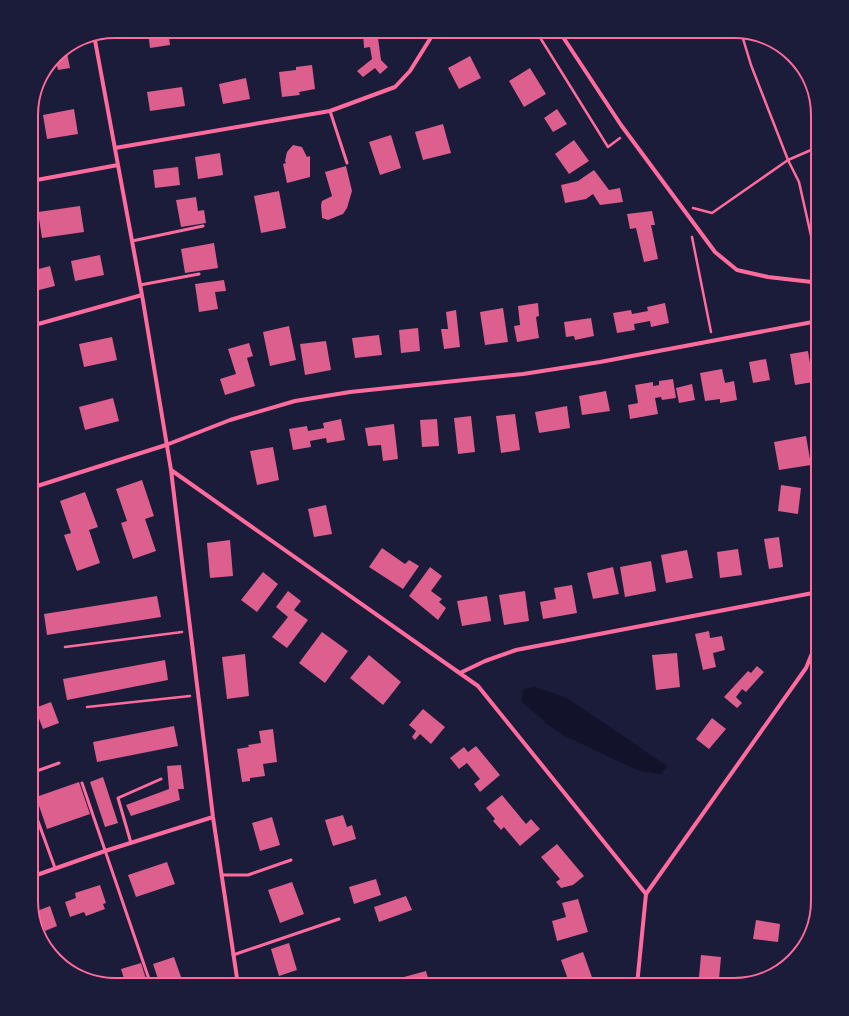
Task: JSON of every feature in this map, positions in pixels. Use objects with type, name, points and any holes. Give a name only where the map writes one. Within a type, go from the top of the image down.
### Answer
[{"type":"street","points":[[115,148],[330,111],[395,87],[410,71],[431,38]]},
{"type":"street","points":[[564,38],[626,133],[715,252],[737,270],[768,277],[811,282]]},
{"type":"street","points":[[95,41],[142,295],[171,470],[213,816],[237,978]]},
{"type":"street","points":[[38,180],[118,165]]},
{"type":"street","points":[[38,324],[142,295]]},
{"type":"street","points":[[38,486],[166,444],[230,420],[295,401],[350,392],[523,374],[713,342],[811,322]]},
{"type":"street","points":[[171,470],[478,686],[646,894]]},
{"type":"street","points":[[460,673],[486,661],[516,650],[811,593]]},
{"type":"street","points":[[638,978],[646,894],[806,668],[811,656]]},
{"type":"street","points":[[38,874],[213,816]]},
{"type":"lane","points":[[330,111],[347,163]]},
{"type":"lane","points":[[132,241],[202,226]]},
{"type":"lane","points":[[140,285],[199,274]]},
{"type":"lane","points":[[38,770],[59,763]]},
{"type":"lane","points":[[130,843],[118,798],[161,779]]},
{"type":"lane","points":[[82,783],[149,978]]},
{"type":"lane","points":[[38,822],[54,868]]},
{"type":"lane","points":[[222,875],[248,875],[291,860]]},
{"type":"lane","points":[[233,955],[339,919]]},
{"type":"path","points":[[540,38],[608,147],[626,133]]},
{"type":"path","points":[[743,38],[751,65],[788,160],[799,182],[811,236]]},
{"type":"path","points":[[679,205],[712,213],[788,160],[811,150]]},
{"type":"path","points":[[687,215],[713,342]]},
{"type":"path","points":[[65,647],[191,631]]},
{"type":"path","points":[[87,707],[199,696]]},
{"type":"shaded area","points":[[534,687],[567,698],[667,766],[662,774],[639,771],[565,736],[547,724],[521,701],[524,689]]},
{"type":"building","points":[[149,38],[169,38],[170,45],[150,48]]},
{"type":"building","points":[[363,38],[378,38],[381,60],[388,67],[380,74],[375,68],[363,77],[357,71],[372,59],[370,47],[364,48]]},
{"type":"building","points":[[67,55],[70,68],[58,70],[57,64]]},
{"type":"building","points":[[470,56],[481,78],[459,89],[448,68]]},
{"type":"building","points":[[312,65],[315,89],[299,92],[300,95],[282,97],[279,72],[296,70],[296,67]]},
{"type":"building","points":[[530,68],[546,94],[524,107],[509,81]]},
{"type":"building","points":[[246,78],[250,99],[223,104],[219,84]]},
{"type":"building","points":[[182,87],[185,106],[150,111],[147,92]]},
{"type":"building","points":[[74,109],[78,134],[47,139],[43,115]]},
{"type":"building","points":[[557,109],[567,124],[553,132],[544,118]]},
{"type":"building","points":[[443,124],[451,153],[423,160],[415,132]]},
{"type":"building","points":[[391,135],[401,168],[380,175],[369,142]]},
{"type":"building","points":[[574,140],[589,161],[569,174],[555,154]]},
{"type":"building","points":[[293,145],[302,147],[307,157],[310,156],[310,177],[287,183],[283,164],[286,163],[287,152]]},
{"type":"building","points":[[220,153],[223,175],[198,179],[195,157]]},
{"type":"building","points":[[346,166],[352,191],[347,208],[343,214],[328,220],[322,218],[322,201],[332,196],[325,172]]},
{"type":"building","points":[[178,167],[180,185],[155,188],[153,170]]},
{"type":"building","points":[[594,170],[609,190],[620,188],[623,202],[600,205],[593,194],[586,199],[565,203],[561,185],[578,181]]},
{"type":"building","points":[[279,191],[286,228],[261,233],[254,196]]},
{"type":"building","points":[[196,197],[198,211],[204,210],[206,223],[181,227],[176,200]]},
{"type":"building","points":[[80,206],[84,232],[42,238],[38,212]]},
{"type":"building","points":[[652,211],[655,225],[651,225],[658,259],[644,262],[636,228],[630,229],[627,214]]},
{"type":"building","points":[[214,243],[218,268],[185,273],[181,249]]},
{"type":"building","points":[[100,255],[104,275],[75,281],[71,261]]},
{"type":"building","points":[[50,266],[55,286],[38,290],[38,269]]},
{"type":"building","points":[[224,280],[226,291],[215,292],[218,309],[199,312],[195,284]]},
{"type":"building","points":[[538,303],[539,316],[536,317],[539,338],[517,342],[514,326],[520,325],[518,306]]},
{"type":"building","points":[[665,303],[669,323],[651,327],[650,321],[634,324],[635,330],[617,333],[613,313],[631,310],[632,314],[648,311],[647,307]]},
{"type":"building","points":[[503,308],[508,342],[485,345],[480,312]]},
{"type":"building","points":[[456,310],[460,347],[444,349],[441,329],[448,329],[446,312]]},
{"type":"building","points":[[591,318],[594,336],[575,340],[574,336],[566,337],[564,322]]},
{"type":"building","points":[[289,326],[296,360],[270,366],[263,332]]},
{"type":"building","points":[[418,328],[420,351],[401,353],[399,330]]},
{"type":"building","points":[[379,335],[382,355],[355,358],[352,338]]},
{"type":"building","points":[[112,337],[117,360],[84,367],[79,344]]},
{"type":"building","points":[[326,341],[331,370],[305,375],[300,344]]},
{"type":"building","points":[[249,343],[253,356],[247,358],[255,386],[225,395],[220,379],[236,374],[228,349]]},
{"type":"building","points":[[808,351],[811,370],[811,382],[795,385],[790,354]]},
{"type":"building","points":[[766,359],[770,380],[753,383],[749,362]]},
{"type":"building","points":[[722,369],[725,383],[734,381],[737,400],[720,403],[720,399],[705,401],[700,373]]},
{"type":"building","points":[[673,379],[676,398],[662,400],[661,397],[655,398],[658,414],[630,419],[628,405],[638,403],[635,385],[653,382],[653,386],[659,385],[659,381]]},
{"type":"building","points":[[692,384],[695,400],[679,403],[676,388]]},
{"type":"building","points":[[606,391],[610,411],[582,415],[579,396]]},
{"type":"building","points":[[113,398],[119,421],[85,430],[79,407]]},
{"type":"building","points":[[567,406],[570,428],[539,433],[535,412]]},
{"type":"building","points":[[515,414],[520,450],[501,453],[496,416]]},
{"type":"building","points":[[471,416],[475,452],[458,454],[454,418]]},
{"type":"building","points":[[341,419],[345,440],[327,443],[326,438],[310,441],[311,447],[293,450],[289,429],[307,426],[308,431],[324,428],[323,423]]},
{"type":"building","points":[[437,419],[439,446],[422,447],[420,420]]},
{"type":"building","points":[[394,424],[398,459],[383,461],[381,445],[368,446],[365,428]]},
{"type":"building","points":[[806,436],[811,465],[779,470],[774,442]]},
{"type":"building","points":[[273,447],[279,480],[257,485],[250,451]]},
{"type":"building","points":[[142,480],[154,516],[145,519],[156,551],[133,559],[121,523],[127,521],[116,489]]},
{"type":"building","points":[[781,485],[801,488],[798,514],[778,511]]},
{"type":"building","points":[[85,492],[98,527],[89,530],[100,563],[77,571],[64,535],[71,533],[60,501]]},
{"type":"building","points":[[326,505],[332,534],[314,537],[308,509]]},
{"type":"building","points":[[779,537],[783,567],[769,569],[764,539]]},
{"type":"building","points":[[230,540],[233,576],[210,578],[207,543]]},
{"type":"building","points":[[382,548],[405,564],[409,560],[419,566],[403,589],[369,567]]},
{"type":"building","points":[[738,549],[742,575],[720,578],[717,552]]},
{"type":"building","points":[[687,550],[693,578],[666,583],[661,555]]},
{"type":"building","points":[[651,561],[656,591],[625,597],[620,567]]},
{"type":"building","points":[[430,567],[442,576],[431,591],[442,599],[439,602],[446,608],[438,620],[409,596]]},
{"type":"building","points":[[613,567],[619,594],[593,599],[587,573]]},
{"type":"building","points":[[263,572],[278,584],[257,612],[241,600]]},
{"type":"building","points":[[572,585],[577,613],[543,619],[540,602],[556,599],[554,588]]},
{"type":"building","points":[[288,591],[301,601],[294,610],[308,620],[287,648],[272,637],[288,617],[276,607]]},
{"type":"building","points":[[525,591],[529,621],[504,625],[499,595]]},
{"type":"building","points":[[157,596],[161,617],[47,635],[44,614]]},
{"type":"building","points":[[487,596],[491,621],[462,626],[457,601]]},
{"type":"building","points":[[709,631],[710,638],[722,636],[725,650],[713,653],[716,667],[703,670],[695,634]]},
{"type":"building","points":[[322,632],[348,651],[325,683],[299,663]]},
{"type":"building","points":[[677,653],[680,687],[656,690],[652,655]]},
{"type":"building","points":[[245,654],[249,696],[227,699],[222,657]]},
{"type":"building","points":[[369,655],[401,682],[383,705],[350,678]]},
{"type":"building","points":[[165,660],[168,680],[67,700],[63,679]]},
{"type":"building","points":[[757,666],[764,672],[746,692],[742,689],[736,697],[742,703],[737,708],[724,697],[748,671],[751,673]]},
{"type":"building","points":[[51,702],[59,723],[43,729],[38,716],[38,707]]},
{"type":"building","points":[[423,709],[445,727],[431,744],[420,734],[415,740],[412,737],[416,731],[409,725]]},
{"type":"building","points":[[712,718],[726,729],[709,749],[696,739]]},
{"type":"building","points":[[174,726],[178,746],[97,762],[93,742]]},
{"type":"building","points":[[273,729],[277,762],[263,764],[265,776],[250,778],[250,781],[242,782],[237,749],[249,747],[248,745],[261,743],[259,731]]},
{"type":"building","points":[[476,746],[500,775],[480,792],[474,784],[480,779],[467,763],[459,769],[450,758],[464,747],[468,752]]},
{"type":"building","points":[[181,765],[184,789],[178,789],[180,800],[131,816],[126,805],[169,789],[167,766]]},
{"type":"building","points":[[103,777],[118,823],[105,827],[90,782]]},
{"type":"building","points":[[79,782],[90,814],[47,829],[38,803],[38,796]]},
{"type":"building","points":[[502,795],[526,824],[531,819],[540,829],[520,846],[504,827],[501,830],[493,821],[495,819],[486,808]]},
{"type":"building","points":[[343,815],[347,827],[352,825],[356,839],[333,846],[325,820]]},
{"type":"building","points":[[272,817],[280,845],[260,851],[252,823]]},
{"type":"building","points":[[557,844],[584,876],[573,885],[561,888],[556,882],[560,879],[541,857]]},
{"type":"building","points":[[167,862],[175,884],[136,897],[128,875]]},
{"type":"building","points":[[376,879],[381,895],[354,904],[349,887]]},
{"type":"building","points":[[292,882],[304,914],[280,923],[268,890]]},
{"type":"building","points":[[100,885],[106,903],[103,904],[105,909],[86,916],[84,912],[70,917],[65,902],[76,898],[75,893]]},
{"type":"building","points":[[406,896],[412,910],[379,922],[374,907]]},
{"type":"building","points":[[578,899],[588,932],[557,941],[552,921],[566,917],[562,903]]},
{"type":"building","points":[[50,906],[57,926],[45,931],[38,910]]},
{"type":"building","points":[[756,920],[780,924],[778,942],[753,939]]},
{"type":"building","points":[[289,943],[297,970],[279,976],[271,949]]},
{"type":"building","points":[[583,952],[592,978],[567,978],[561,960]]},
{"type":"building","points":[[701,955],[721,957],[719,978],[699,977]]},
{"type":"building","points":[[174,957],[181,977],[158,978],[153,964]]},
{"type":"building","points":[[141,963],[146,978],[124,978],[121,969]]},
{"type":"building","points":[[426,971],[428,978],[400,978]]}]
